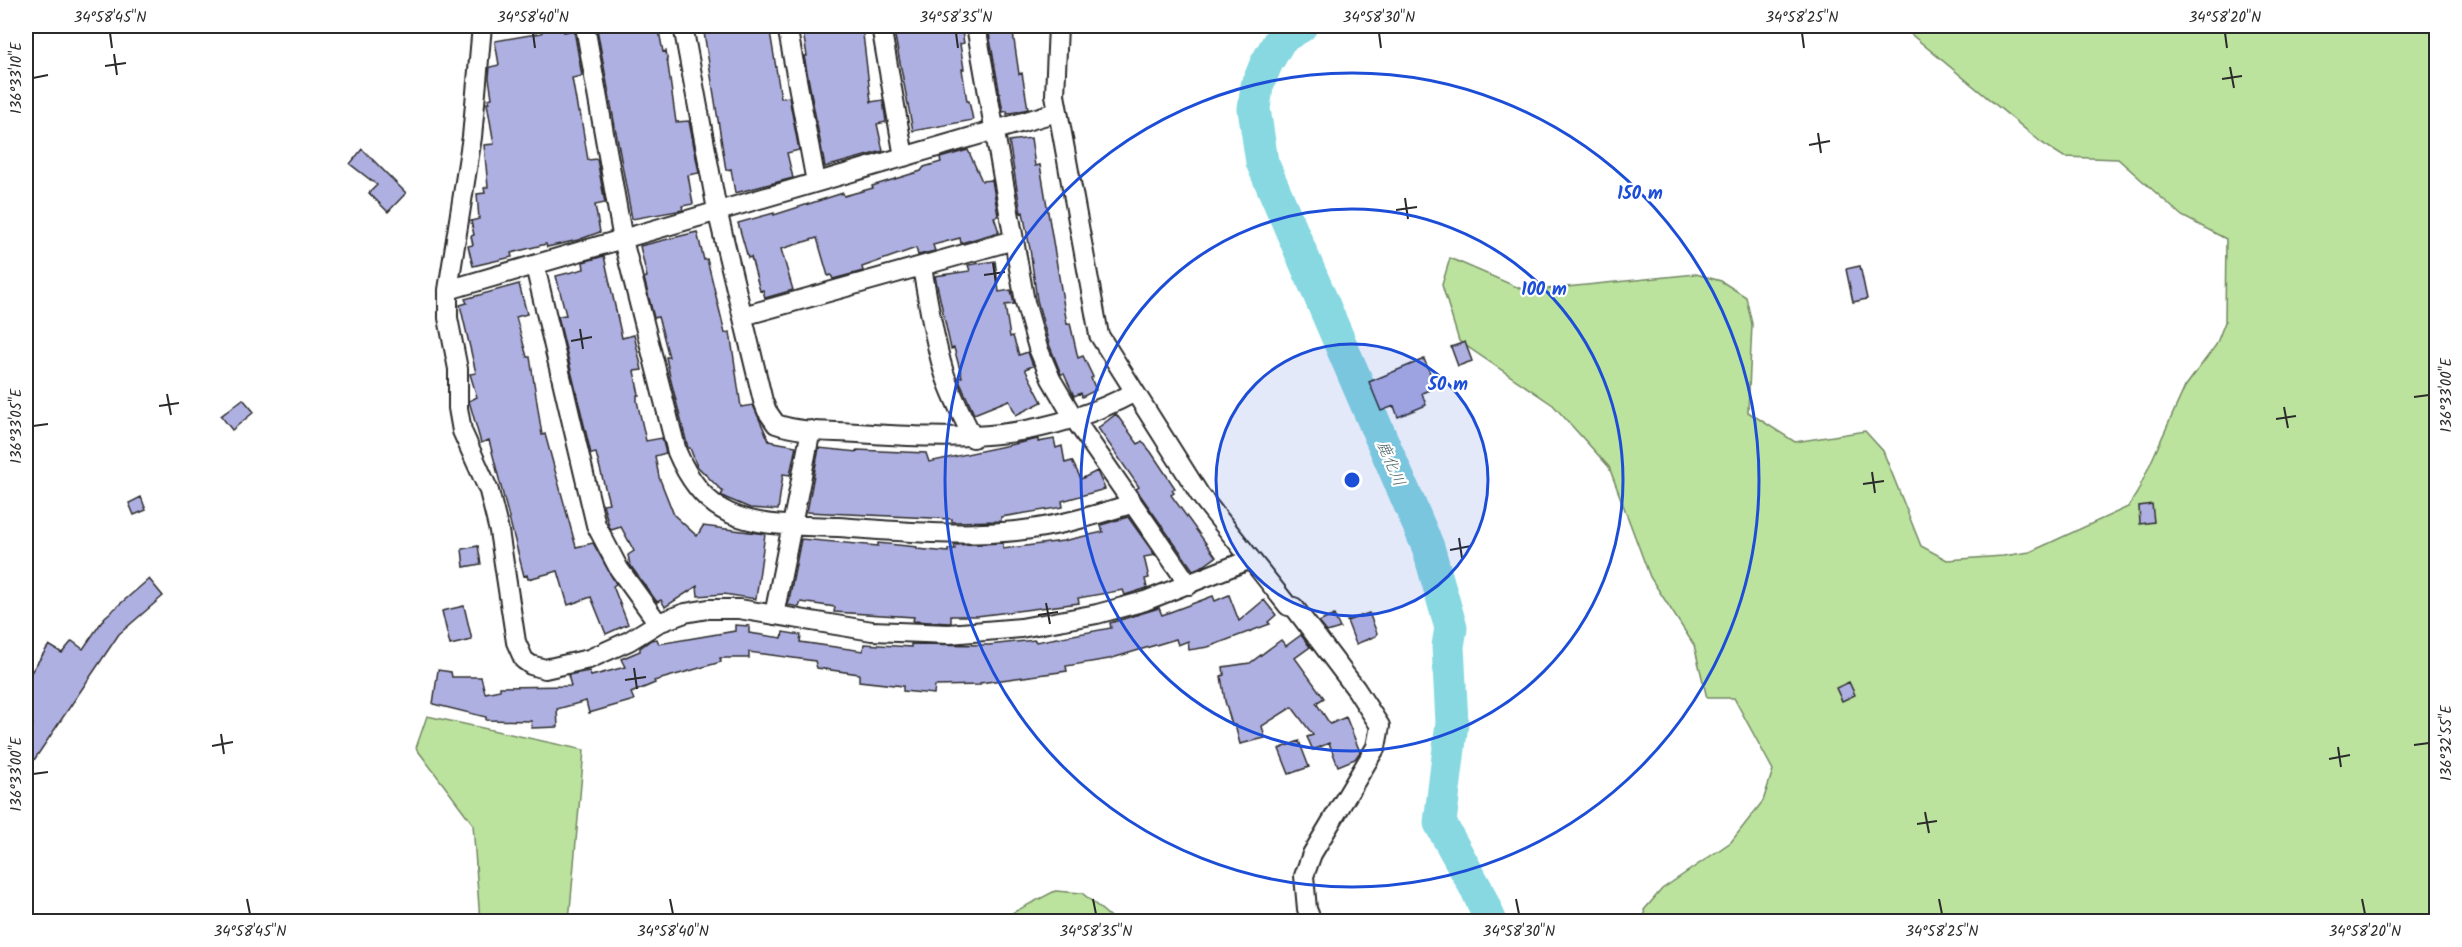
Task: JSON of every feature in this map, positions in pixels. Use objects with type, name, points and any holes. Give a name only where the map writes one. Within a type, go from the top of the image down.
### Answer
[{"type":"street","points":[[482,26],[472,137],[448,290],[448,318],[458,369],[458,408],[462,431],[489,490],[499,531],[516,642],[524,660],[539,669],[602,655],[643,634],[658,623],[686,613],[708,609],[739,609],[872,631],[927,634],[1032,627],[1145,602],[1251,559]]},
{"type":"street","points":[[585,26],[623,240],[677,452],[684,468],[704,496],[729,513],[766,523],[969,534],[1017,531],[1063,524],[1131,504]]},
{"type":"street","points":[[683,26],[717,210],[764,401],[771,419],[783,427],[811,430],[973,438],[1075,420],[1135,392]]},
{"type":"street","points":[[787,26],[816,182]]},
{"type":"street","points":[[880,26],[904,157]]},
{"type":"street","points":[[976,26],[1030,324],[1038,348],[1051,379],[1075,420],[1189,585]]},
{"type":"street","points":[[1058,26],[1054,95],[1100,335],[1200,495],[1288,606],[1294,607],[1356,689],[1380,726],[1376,747],[1312,854],[1304,876],[1307,909],[1312,921]]},
{"type":"street","points":[[448,290],[1057,112]]},
{"type":"street","points":[[743,316],[1014,240]]},
{"type":"street","points":[[535,266],[596,525],[619,569],[658,623]]},
{"type":"street","points":[[922,267],[934,336],[944,371],[952,395],[973,438]]},
{"type":"street","points":[[774,615],[811,430]]},
{"type":"green space","points":[[1901,26],[2436,26],[2436,921],[1646,921],[1644,910],[1662,889],[1731,842],[1763,801],[1773,770],[1734,698],[1707,698],[1694,645],[1650,577],[1609,467],[1553,405],[1459,341],[1442,285],[1450,258],[1526,291],[1696,274],[1721,281],[1746,297],[1752,324],[1748,412],[1795,442],[1865,431],[1883,451],[1921,546],[1947,560],[2030,552],[2128,507],[2137,493],[2185,387],[2216,345],[2225,322],[2226,239],[2182,216],[2118,159],[2064,157],[2042,143]]},
{"type":"green space","points":[[427,716],[584,750],[569,921],[480,921],[473,824],[416,748]]},
{"type":"green space","points":[[1055,891],[1082,893],[1115,921],[1003,921],[1006,916]]},
{"type":"building","points":[[540,26],[563,26],[564,32],[574,30],[582,76],[572,78],[578,112],[580,112],[588,160],[597,159],[605,203],[595,205],[600,232],[578,240],[547,247],[546,244],[511,253],[512,257],[473,266],[468,246],[473,245],[471,236],[474,235],[471,221],[479,219],[477,194],[485,193],[484,188],[488,187],[484,145],[494,144],[487,103],[489,103],[488,99],[492,98],[490,67],[499,65],[495,41],[542,33]]},
{"type":"building","points":[[616,26],[658,26],[663,52],[666,51],[676,122],[689,121],[699,173],[688,175],[693,204],[682,206],[683,210],[632,219],[597,29]]},
{"type":"building","points":[[703,26],[769,26],[781,98],[789,97],[799,150],[787,153],[793,178],[735,193],[731,169],[726,170]]},
{"type":"building","points":[[806,26],[862,26],[871,102],[883,100],[886,122],[877,124],[883,151],[825,167],[804,56],[807,56],[803,32],[807,32]]},
{"type":"building","points":[[893,26],[961,26],[964,43],[960,44],[964,69],[962,69],[967,101],[969,101],[973,120],[913,131]]},
{"type":"building","points":[[1012,26],[1019,74],[1022,73],[1028,109],[1007,114],[1007,111],[1003,112],[988,28]]},
{"type":"building","points":[[1031,138],[1035,166],[1040,165],[1067,324],[1070,323],[1078,358],[1083,356],[1093,377],[1091,378],[1096,390],[1082,397],[1081,393],[1074,396],[1064,374],[1061,374],[1049,344],[1037,300],[1030,249],[1023,212],[1021,213],[1009,141]]},
{"type":"building","points":[[362,149],[406,193],[388,212],[369,193],[377,185],[350,164]]},
{"type":"building","points":[[968,150],[982,181],[992,180],[998,216],[994,217],[999,232],[961,243],[960,238],[933,245],[935,251],[918,255],[916,248],[862,267],[863,271],[833,279],[831,275],[828,276],[817,238],[781,249],[793,290],[765,298],[763,290],[760,291],[751,257],[748,258],[738,223],[774,213],[774,215],[843,193],[844,196],[873,188],[872,186],[921,171],[924,167],[941,162],[940,158]]},
{"type":"building","points":[[697,232],[704,260],[707,259],[725,333],[730,332],[741,407],[753,405],[769,441],[796,446],[790,475],[783,474],[778,510],[750,508],[721,495],[723,492],[697,466],[688,448],[670,377],[666,357],[669,357],[658,317],[654,318],[644,278],[647,277],[640,246]]},
{"type":"building","points":[[604,256],[622,338],[634,335],[642,370],[634,371],[639,395],[637,395],[637,401],[646,441],[662,438],[666,453],[655,456],[659,477],[674,515],[697,536],[703,526],[765,534],[756,599],[724,594],[698,596],[697,586],[665,607],[661,600],[657,602],[630,565],[628,555],[634,551],[621,527],[611,530],[609,526],[603,504],[609,503],[596,453],[591,454],[558,316],[566,315],[556,276],[584,269],[583,262]]},
{"type":"building","points":[[995,261],[999,292],[1011,290],[1014,304],[1005,305],[1010,337],[1013,336],[1019,355],[1028,352],[1033,366],[1025,369],[1042,402],[1016,415],[1009,400],[974,414],[958,378],[962,377],[954,348],[951,349],[935,276],[970,271],[968,265]]},
{"type":"building","points":[[1860,266],[1867,299],[1853,302],[1846,269]]},
{"type":"building","points":[[519,284],[527,314],[516,317],[527,357],[530,357],[542,435],[545,434],[576,547],[593,543],[616,584],[613,586],[628,624],[606,634],[591,597],[568,605],[558,571],[528,579],[527,575],[524,576],[489,440],[481,443],[469,401],[477,397],[470,374],[476,373],[460,305],[467,303],[465,299]]},
{"type":"building","points":[[1465,342],[1472,361],[1458,366],[1451,347]]},
{"type":"building","points":[[1424,359],[1436,387],[1422,393],[1426,405],[1398,417],[1394,406],[1381,411],[1369,382]]},
{"type":"building","points":[[243,399],[254,412],[232,430],[221,416]]},
{"type":"building","points":[[1116,414],[1138,444],[1142,441],[1151,452],[1175,488],[1171,495],[1216,557],[1205,565],[1193,570],[1136,489],[1139,487],[1098,428]]},
{"type":"building","points":[[1038,439],[1038,442],[1054,439],[1056,448],[1062,446],[1065,463],[1072,461],[1081,479],[1097,471],[1105,489],[1062,501],[1063,507],[1001,517],[1001,521],[952,522],[952,519],[807,512],[819,448],[857,452],[857,450],[926,453],[929,462]]},
{"type":"building","points":[[141,497],[146,510],[134,515],[129,503]]},
{"type":"building","points":[[2152,504],[2154,522],[2140,524],[2139,506]]},
{"type":"building","points":[[1128,517],[1155,555],[1144,557],[1149,578],[1145,579],[1147,588],[1125,595],[1123,590],[1078,598],[1079,603],[977,616],[951,616],[951,623],[913,621],[914,617],[834,612],[835,607],[801,602],[799,607],[788,605],[801,539],[878,546],[878,543],[948,552],[948,549],[955,549],[954,545],[1003,543],[1003,549],[1063,541],[1103,532],[1101,525]]},
{"type":"building","points":[[478,546],[481,564],[464,567],[462,549]]},
{"type":"building","points":[[149,579],[163,596],[119,634],[26,772],[26,735],[33,724],[26,719],[26,680],[49,645],[62,653],[72,641],[83,649],[105,617]]},
{"type":"building","points":[[1229,595],[1239,621],[1264,600],[1276,615],[1268,622],[1270,624],[1208,647],[1189,650],[1188,641],[1178,645],[1176,639],[1109,659],[1066,666],[1067,671],[980,683],[980,685],[935,686],[934,694],[903,691],[903,686],[859,681],[859,674],[817,668],[815,661],[749,652],[749,658],[720,658],[721,662],[654,681],[655,683],[631,693],[634,700],[589,713],[586,701],[557,709],[558,727],[532,728],[531,721],[486,720],[486,717],[433,704],[438,670],[451,672],[452,677],[481,677],[485,693],[500,690],[500,687],[571,686],[568,675],[589,671],[591,676],[625,667],[621,659],[640,651],[640,648],[651,640],[657,639],[659,644],[735,631],[735,625],[749,626],[749,633],[782,638],[783,632],[801,635],[800,642],[863,651],[864,644],[911,647],[911,644],[989,645],[1035,640],[1036,642],[1111,628],[1110,623],[1159,608],[1162,615],[1213,596],[1215,601]]},
{"type":"building","points":[[464,606],[472,640],[450,645],[442,611]]},
{"type":"building","points":[[1369,613],[1377,633],[1376,636],[1356,644],[1347,621]]},
{"type":"building","points":[[1334,615],[1340,628],[1327,632],[1319,622]]},
{"type":"building","points":[[1301,635],[1310,647],[1295,658],[1324,698],[1316,703],[1330,724],[1346,717],[1360,752],[1355,759],[1338,766],[1329,743],[1313,750],[1307,737],[1313,735],[1292,707],[1262,726],[1265,738],[1240,744],[1225,701],[1221,676],[1224,675],[1223,667],[1250,663],[1281,640],[1286,646]]},
{"type":"building","points":[[1849,682],[1855,695],[1842,701],[1836,688]]},
{"type":"building","points":[[1299,741],[1309,767],[1289,774],[1279,749]]},
{"type":"waterway","name":"鹿化川","points":[[1301,26],[1281,38],[1257,86],[1254,109],[1262,162],[1428,547],[1451,628],[1448,646],[1452,723],[1440,823],[1477,890],[1491,922]]}]
